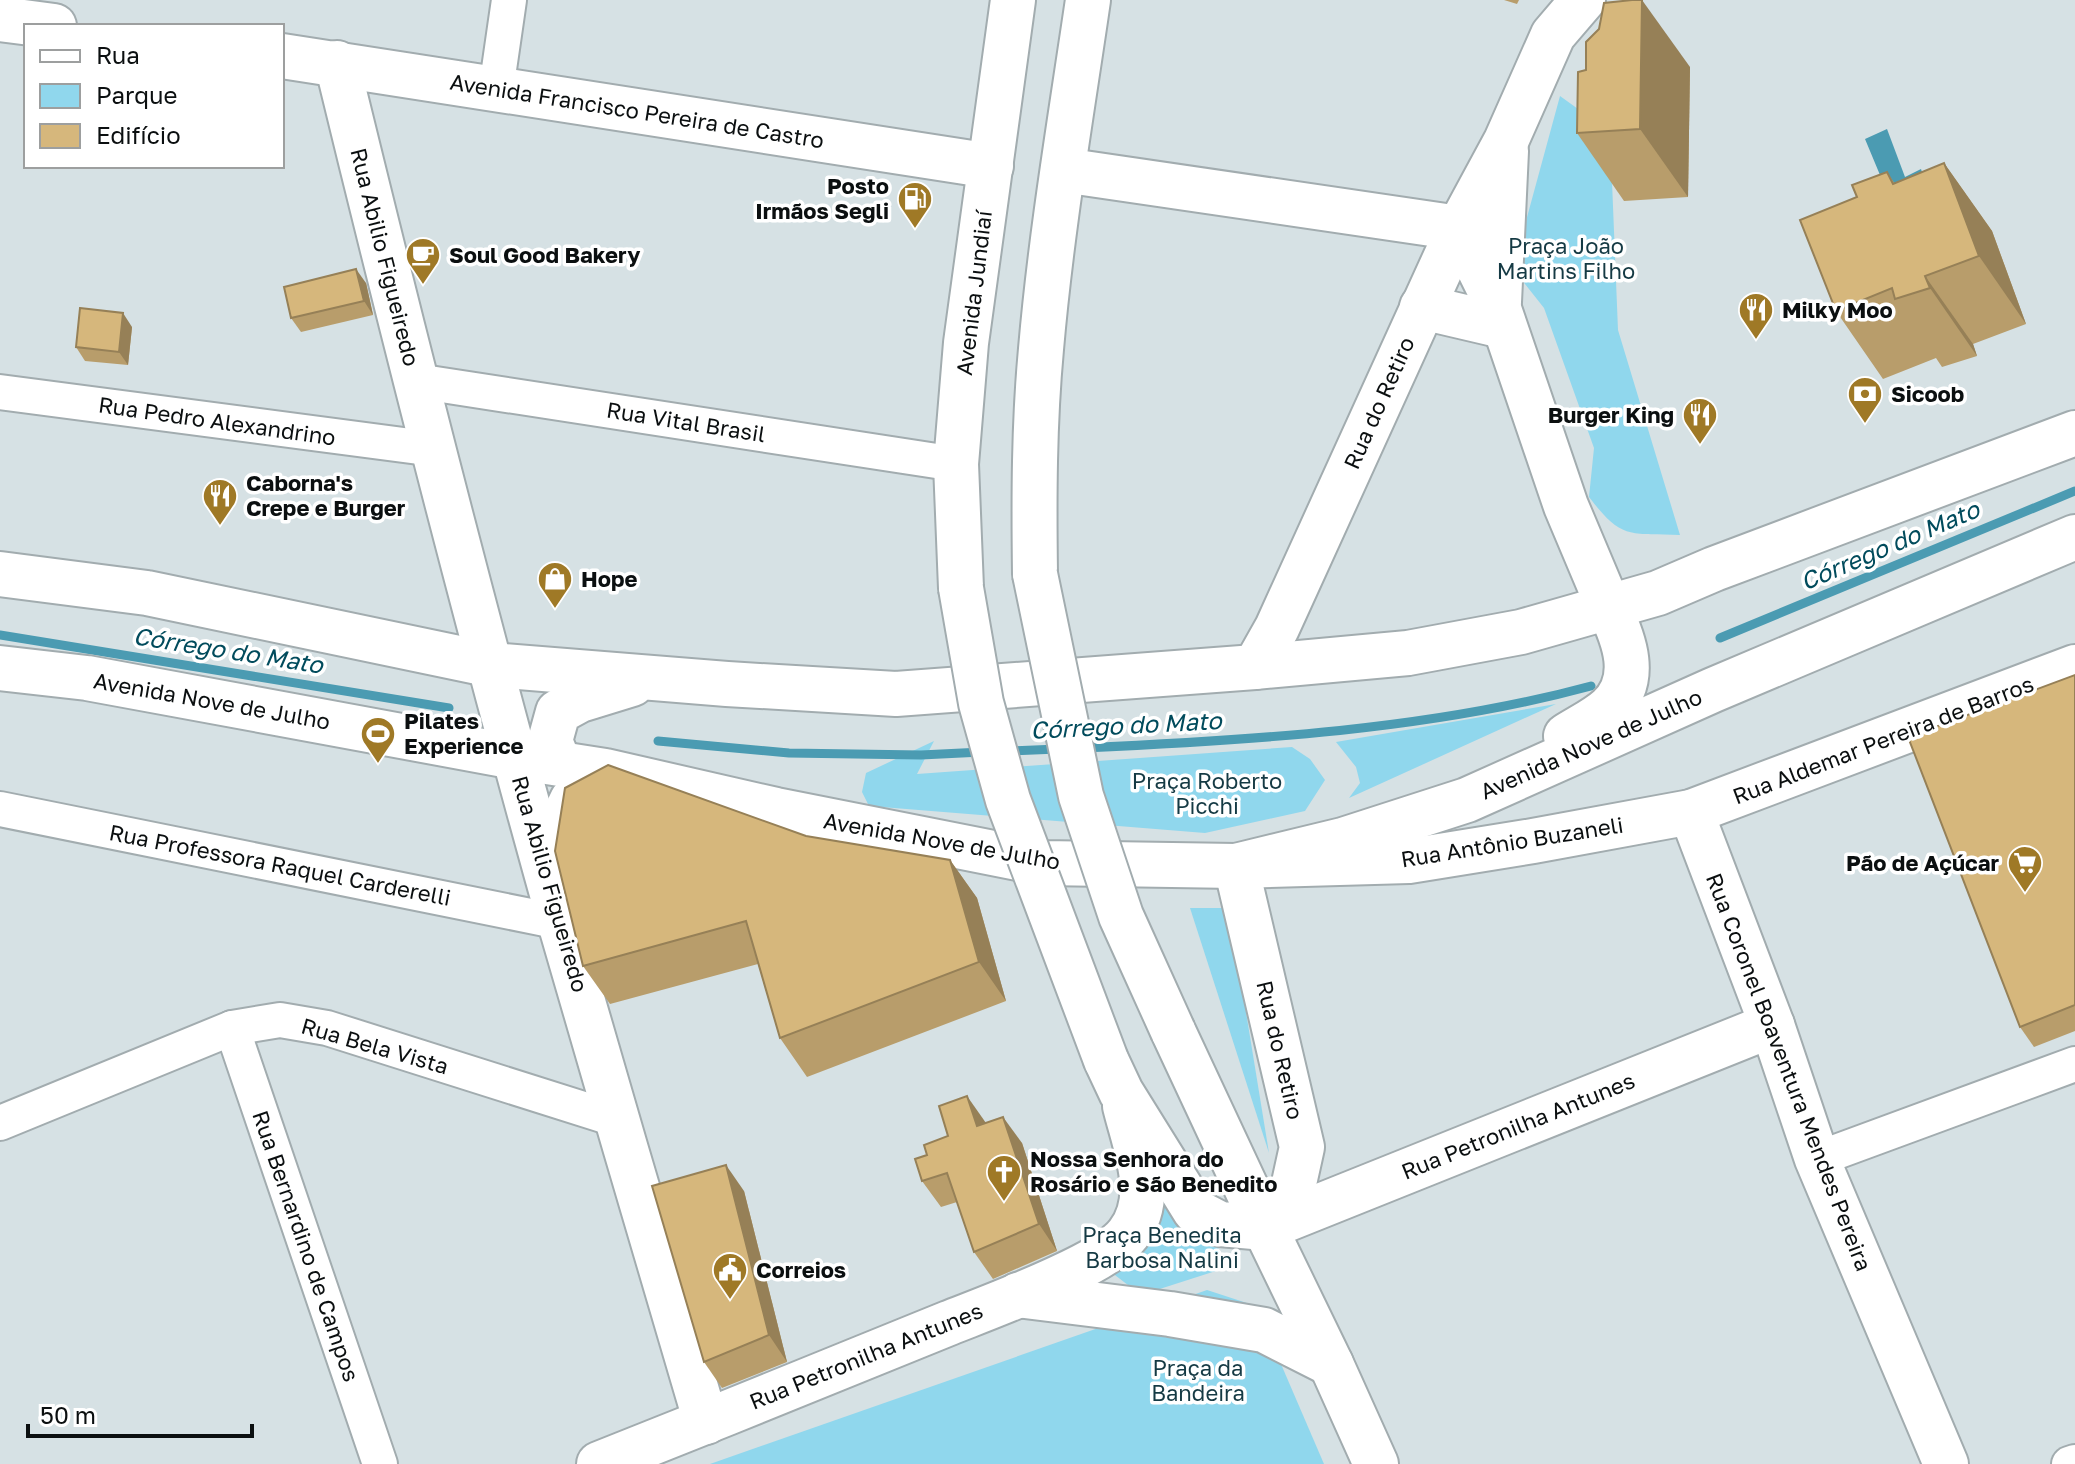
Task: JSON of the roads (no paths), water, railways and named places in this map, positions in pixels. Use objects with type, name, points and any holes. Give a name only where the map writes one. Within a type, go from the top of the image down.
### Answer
[{"type":"main road","name":"Avenida Jundiaí","points":[[1013,0],[966,343],[956,464],[961,588],[981,703],[1008,800],[1114,1076]]},
{"type":"main road","points":[[1088,0],[1040,350],[1033,481],[1035,574],[1081,796],[1121,916],[1376,1464]]},
{"type":"main road","name":"Rua do Retiro","points":[[1255,667],[1277,628],[1422,307],[1459,228],[1506,141],[1561,18],[1583,0]]},
{"type":"main road","points":[[0,19],[39,24]]},
{"type":"main road","name":"Avenida Francisco Pereira de Castro","points":[[284,56],[991,166]]},
{"type":"main road","name":"Rua Abilio Figueiredo","points":[[337,63],[416,381],[515,757],[706,1422]]},
{"type":"main road","name":"Rua do Retiro","points":[[1501,318],[1506,141]]},
{"type":"main road","points":[[1063,170],[1459,228],[1501,318],[1566,506],[1621,634],[1628,661],[1623,689],[1610,707],[1467,800]]},
{"type":"main road","points":[[1422,307],[1501,318]]},
{"type":"main road","points":[[0,574],[147,593],[492,665],[896,694],[1408,653],[1521,632],[1658,593],[2075,433]]},
{"type":"main road","name":"Avenida Nove de Julho","points":[[0,668],[87,678],[605,771],[776,810],[1043,863],[1236,866],[1343,840],[1467,800],[1727,684],[2075,537]]},
{"type":"main road","name":"Rua Aldemar Pereira de Barros","points":[[1691,812],[2075,667]]},
{"type":"main road","points":[[559,763],[550,741],[558,712],[580,700],[654,678]]},
{"type":"main road","points":[[559,917],[554,837],[572,800],[605,771]]},
{"type":"main road","name":"Rua Antônio Buzaneli","points":[[1236,866],[1409,861],[1691,812]]},
{"type":"main road","name":"Rua Coronel Boaventura Mendes Pereira","points":[[1691,812],[1772,1025],[1817,1159],[1946,1464]]},
{"type":"main road","name":"Rua do Retiro","points":[[1236,866],[1302,1147],[1293,1188],[1265,1228]]},
{"type":"main road","name":"Rua Petronilha Antunes","points":[[1265,1228],[1772,1025]]},
{"type":"main road","points":[[1114,1076],[1195,1211],[1220,1224],[1265,1228]]},
{"type":"main road","name":"Rua Petronilha Antunes","points":[[617,1461],[1018,1295],[1107,1253],[1127,1236],[1139,1217],[1142,1197],[1142,1173],[1114,1076]]},
{"type":"main road","points":[[1018,1295],[1170,1314],[1264,1330],[1331,1364]]},
{"type":"street","points":[[496,90],[509,0]]},
{"type":"street","name":"Rua Vital Brasil","points":[[416,381],[956,464]]},
{"type":"street","name":"Rua Pedro Alexandrino","points":[[0,392],[434,449]]},
{"type":"street","name":"Rua Professora Raquel Carderelli","points":[[0,809],[559,917]]},
{"type":"street","name":"Rua Bela Vista","points":[[0,1123],[232,1028],[280,1020],[327,1028],[618,1120]]},
{"type":"street","name":"Rua Bernardino de Campos","points":[[232,1028],[380,1464]]},
{"type":"street","points":[[1817,1159],[2075,1064]]},
{"type":"street","points":[[2069,1464],[2075,1462]]},
{"type":"waterway","name":"Córrego do Mato","points":[[1720,638],[2075,491]]},
{"type":"waterway","name":"Córrego do Mato","points":[[0,635],[449,708]]},
{"type":"waterway","name":"Córrego do Mato","points":[[1084,748],[1276,736],[1404,723],[1530,701],[1591,686]]},
{"type":"waterway","name":"Córrego do Mato","points":[[658,741],[789,753],[921,755],[982,752]]},
{"type":"waterway","name":"Córrego do Mato","points":[[1008,751],[1058,749]]},
{"type":"place","name":"Posto Irmãos Segli","points":[[915,230]]},
{"type":"place","name":"Soul Good Bakery","points":[[423,286]]},
{"type":"place","name":"Milky Moo","points":[[1756,341]]},
{"type":"place","name":"Sicoob","points":[[1865,425]]},
{"type":"place","name":"Burger King","points":[[1700,446]]},
{"type":"place","name":"Caborna's Crepe e Burger","points":[[220,527]]},
{"type":"place","name":"Hope","points":[[555,610]]},
{"type":"place","name":"Pilates Experience","points":[[378,765]]},
{"type":"place","name":"Pão de Açúcar","points":[[2025,894]]},
{"type":"place","name":"Nossa Senhora do Rosário e São Benedito","points":[[1004,1203]]},
{"type":"place","name":"Correios","points":[[730,1301]]},
{"type":"park label","name":"Praça João Martins Filho","points":[[1566,258]]},
{"type":"park label","name":"Praça Roberto Picchi","points":[[1207,794]]},
{"type":"park label","name":"Praça Benedita Barbosa Nalini","points":[[1162,1248]]},
{"type":"park label","name":"Praça da Bandeira","points":[[1198,1380]]}]
